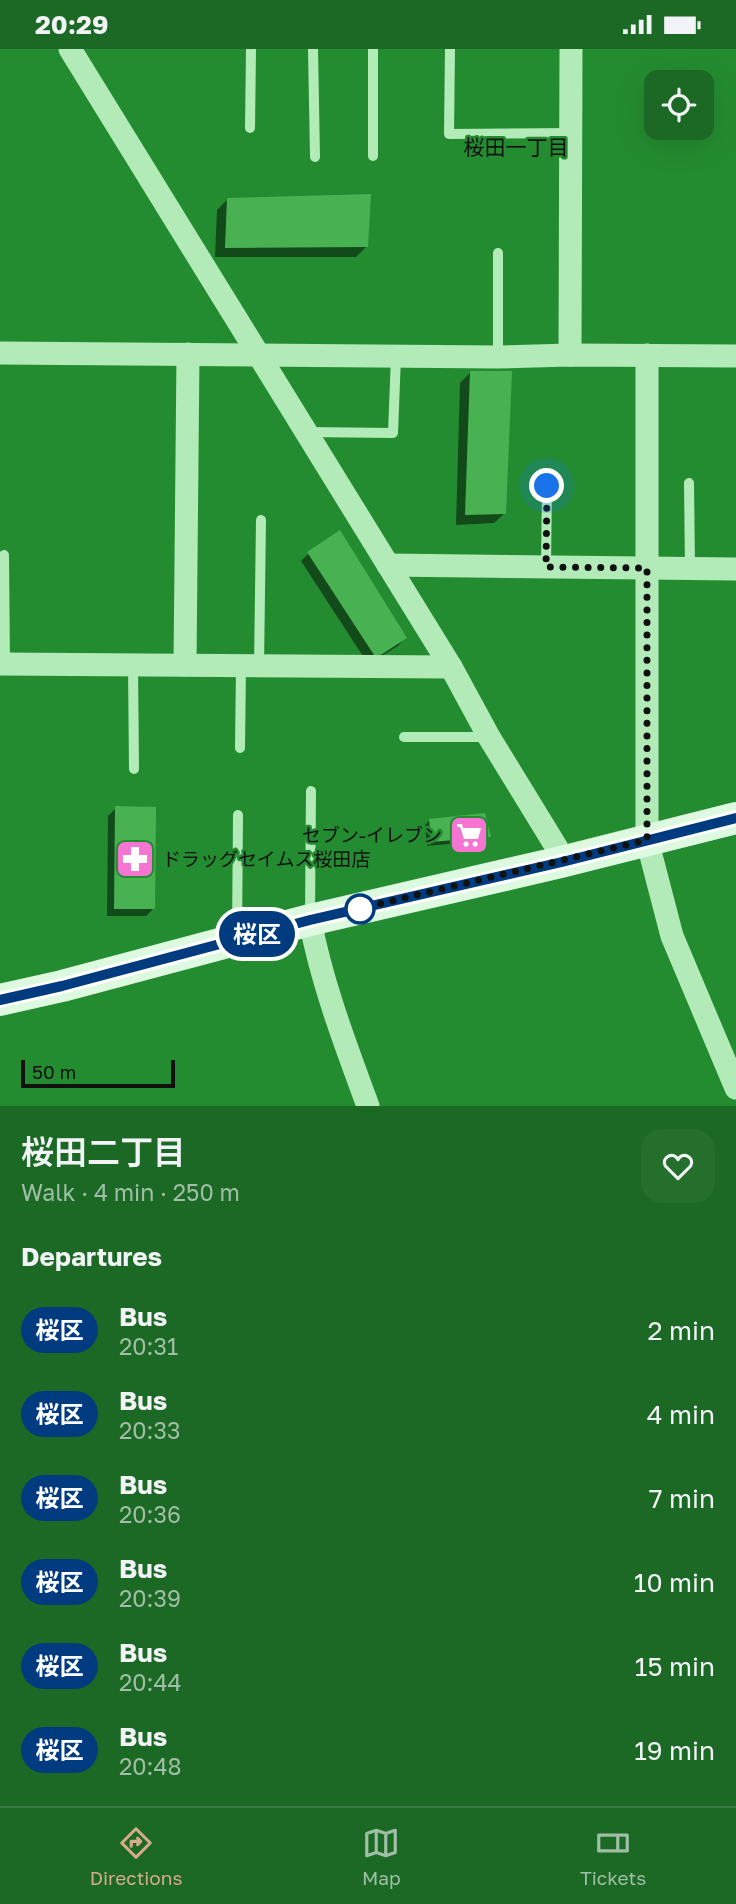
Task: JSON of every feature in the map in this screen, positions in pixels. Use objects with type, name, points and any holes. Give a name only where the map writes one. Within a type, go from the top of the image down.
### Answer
[{"type":"street","points":[[70,49],[451,667],[489,737],[557,848],[562,862]]},
{"type":"street","points":[[570,355],[571,49]]},
{"type":"street","points":[[0,352],[498,357],[736,356]]},
{"type":"street","points":[[185,665],[188,354]]},
{"type":"street","points":[[647,355],[647,840],[672,936],[736,1088]]},
{"type":"street","points":[[388,565],[736,569]]},
{"type":"street","points":[[3,664],[451,667]]},
{"type":"street","points":[[0,1000],[310,920],[562,862],[736,818]]},
{"type":"street","points":[[310,920],[340,1028],[368,1106]]},
{"type":"lane","points":[[250,128],[251,49]]},
{"type":"lane","points":[[313,49],[314,157]]},
{"type":"lane","points":[[373,49],[373,156]]},
{"type":"lane","points":[[450,49],[449,134],[571,133]]},
{"type":"lane","points":[[498,253],[498,357]]},
{"type":"lane","points":[[305,432],[393,432],[396,356]]},
{"type":"lane","points":[[689,483],[690,568]]},
{"type":"lane","points":[[546,567],[547,486]]},
{"type":"lane","points":[[240,748],[250,666],[261,520]]},
{"type":"lane","points":[[3,664],[4,555]]},
{"type":"lane","points":[[134,665],[134,769]]},
{"type":"lane","points":[[404,737],[489,737]]},
{"type":"lane","points":[[310,920],[311,791]]},
{"type":"lane","points":[[237,940],[238,815]]},
{"type":"building","points":[[371,194],[368,247],[225,248],[227,198]]},
{"type":"building","points":[[470,371],[512,371],[506,514],[465,515]]},
{"type":"building","points":[[340,530],[407,638],[376,658],[307,552]]},
{"type":"building","points":[[115,806],[156,807],[155,909],[114,909]]},
{"type":"building","points":[[485,813],[491,837],[431,842],[429,819]]},
{"type":"bus line","name":"桜区","points":[[0,1000],[310,920],[562,862],[736,818]]},
{"type":"place","name":"セブン-イレブン","points":[[469,835]]},
{"type":"place","name":"ドラッグセイムス桜田店","points":[[135,859]]},
{"type":"district","name":"桜田一丁目","points":[[516,148]]},
{"type":"route","points":[[360,909],[647,840],[647,568],[546,567],[547,486]]}]
